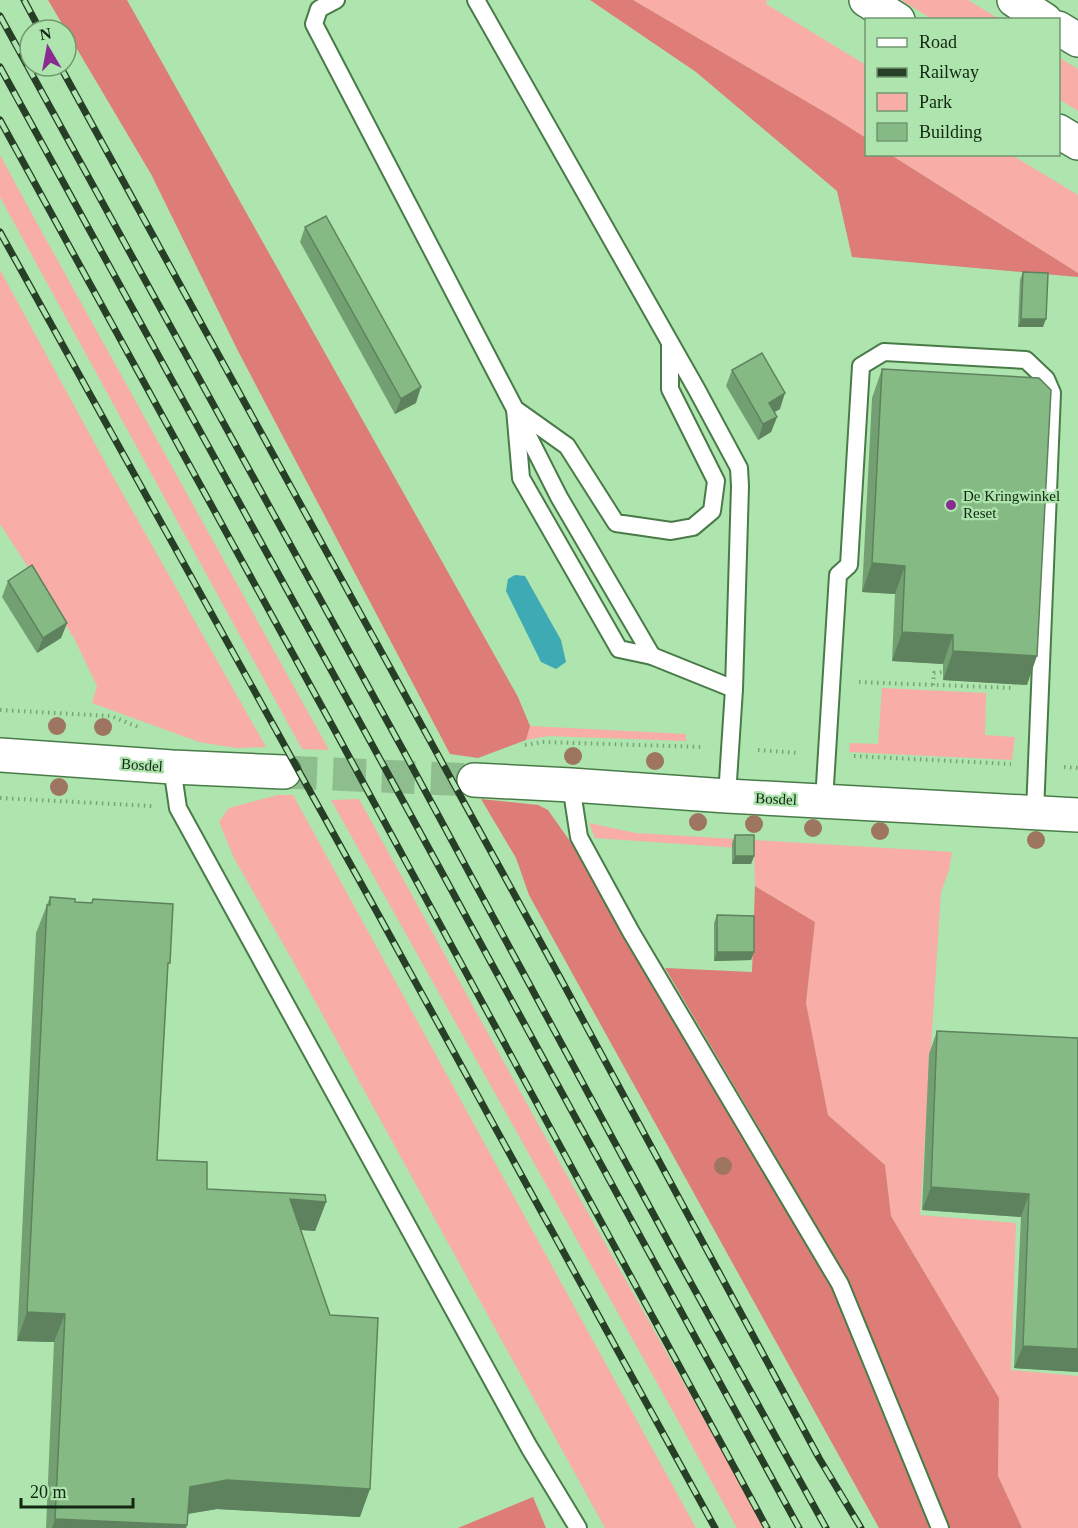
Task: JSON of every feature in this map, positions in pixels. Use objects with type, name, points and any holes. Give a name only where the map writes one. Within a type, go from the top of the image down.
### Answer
[{"type":"street","points":[[866,0],[895,18]]},
{"type":"street","points":[[1014,0],[1042,18]]},
{"type":"street","points":[[1060,29],[1078,40]]},
{"type":"street","points":[[1060,132],[1078,143]]},
{"type":"street","name":"Bosdel","points":[[0,755],[284,772]]},
{"type":"street","name":"Bosdel","points":[[474,780],[1078,815]]},
{"type":"lane","points":[[336,0],[319,9],[314,24],[559,497],[652,656]]},
{"type":"lane","points":[[476,0],[739,468],[734,689],[727,796]]},
{"type":"lane","points":[[515,409],[567,446],[616,523],[671,531],[693,527],[712,511],[716,481],[670,389],[670,343]]},
{"type":"lane","points":[[824,801],[838,575],[849,565],[861,366],[884,352],[1026,360],[1046,379],[1052,393],[1035,812]]},
{"type":"lane","points":[[515,409],[521,478],[618,649],[652,656],[734,689]]},
{"type":"lane","points":[[172,767],[178,808],[529,1447],[578,1528]]},
{"type":"lane","points":[[571,785],[579,837],[631,932],[840,1284],[940,1528]]},
{"type":"path","points":[[933,685],[934,673],[942,672]]},
{"type":"path","points":[[832,681],[1039,690]]},
{"type":"path","points":[[0,710],[111,716],[141,728]]},
{"type":"path","points":[[0,798],[178,808]]},
{"type":"green space","points":[[633,0],[767,0],[766,4],[865,64],[865,137]]},
{"type":"green space","points":[[901,0],[968,0],[997,18],[930,18]]},
{"type":"green space","points":[[1060,58],[1078,69],[1078,111],[1060,100]]},
{"type":"green space","points":[[0,155],[329,750],[302,749],[0,197]]},
{"type":"green space","points":[[893,156],[1014,156],[1078,195],[1078,273]]},
{"type":"green space","points":[[0,270],[106,464],[266,747],[236,748],[199,742],[92,703],[97,686],[74,638],[0,524]]},
{"type":"green space","points":[[882,688],[986,693],[985,735],[1015,737],[1012,760],[849,752],[850,743],[878,744]]},
{"type":"green space","points":[[530,726],[686,734],[686,741],[548,736],[526,740]]},
{"type":"green space","points":[[278,795],[293,795],[696,1528],[605,1528],[234,858],[219,822],[229,808]]},
{"type":"green space","points":[[359,799],[765,1528],[737,1528],[331,800]]},
{"type":"green space","points":[[589,823],[636,833],[952,852],[949,870],[941,892],[920,1215],[1016,1223],[1011,1370],[1078,1376],[1078,1528],[1022,1528],[998,1476],[999,1398],[891,1216],[885,1165],[828,1115],[806,1003],[815,922],[755,886],[754,849],[595,838]]},
{"type":"shaded area","points":[[48,0],[127,0],[518,697],[530,726],[526,740],[478,758],[450,754],[238,351],[151,174],[78,51],[78,18],[59,18]]},
{"type":"shaded area","points":[[590,0],[633,0],[865,137],[865,156],[893,156],[1078,273],[1078,277],[852,257],[837,191],[696,72]]},
{"type":"shaded area","points":[[481,799],[538,805],[548,810],[581,857],[679,1029],[761,1162],[831,1285],[931,1528],[879,1528],[529,895],[516,858]]},
{"type":"shaded area","points":[[755,886],[815,922],[806,1003],[828,1115],[885,1165],[891,1216],[999,1398],[998,1476],[1022,1528],[949,1528],[843,1271],[665,968],[752,972]]},
{"type":"shaded area","points":[[533,1497],[546,1528],[458,1528]]},
{"type":"water","points":[[515,575],[525,576],[561,640],[566,662],[556,669],[541,662],[506,591],[508,579]]},
{"type":"building","points":[[326,216],[421,387],[401,399],[305,227]]},
{"type":"building","points":[[1023,272],[1048,273],[1046,319],[1021,319]]},
{"type":"building","points":[[762,353],[785,393],[769,403],[777,417],[763,424],[732,370]]},
{"type":"building","name":"De Kringwinkel Reset","points":[[882,369],[1039,378],[1051,390],[1037,656],[953,651],[953,635],[902,632],[905,566],[872,563]]},
{"type":"building","points":[[32,565],[67,623],[43,638],[8,581]]},
{"type":"building","points":[[735,835],[754,835],[754,856],[735,856]]},
{"type":"building","points":[[50,897],[92,903],[93,899],[173,904],[157,1160],[207,1162],[207,1189],[325,1195],[326,1202],[290,1199],[330,1315],[378,1318],[370,1489],[227,1480],[190,1487],[187,1525],[55,1519],[65,1314],[27,1312],[47,905],[50,905]]},
{"type":"building","points":[[717,915],[754,916],[754,952],[717,952]]},
{"type":"building","points":[[937,1031],[1078,1038],[1078,1349],[1023,1346],[1029,1194],[931,1187]]},
{"type":"tunnel","points":[[284,772],[474,780]]},
{"type":"railway","points":[[24,0],[34,18]]},
{"type":"railway","points":[[0,16],[826,1528]]},
{"type":"railway","points":[[0,67],[799,1528]]},
{"type":"railway","points":[[67,78],[563,983],[819,1458],[861,1528]]},
{"type":"railway","points":[[0,120],[333,727],[767,1528]]},
{"type":"railway","points":[[0,232],[715,1528]]},
{"type":"place","name":"De Kringwinkel Reset","points":[[951,505]]}]
